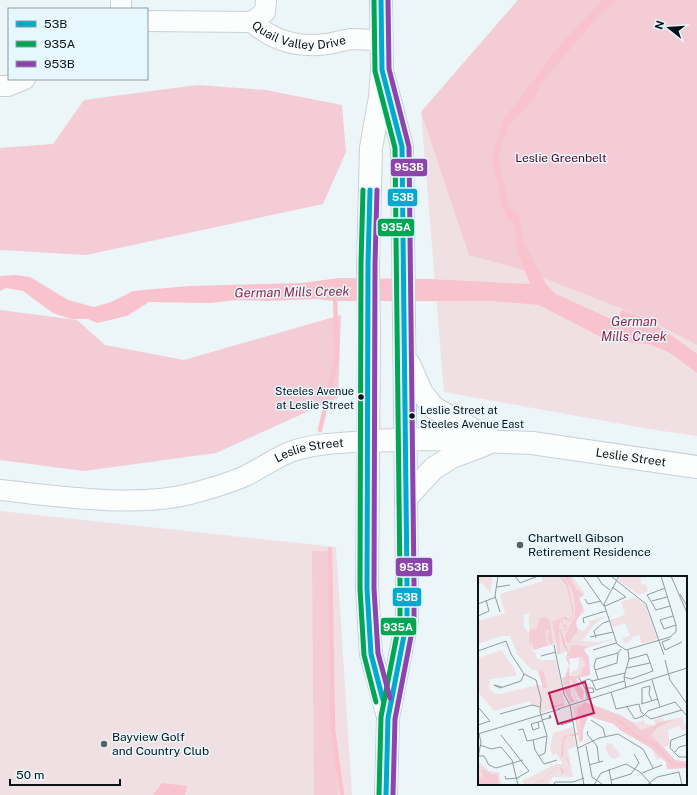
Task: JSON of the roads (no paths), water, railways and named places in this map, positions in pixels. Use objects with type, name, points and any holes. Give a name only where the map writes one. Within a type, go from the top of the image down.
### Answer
[{"type":"main road","points":[[381,0],[382,70],[372,148],[368,264],[368,628],[371,654],[388,718]]},
{"type":"main road","points":[[382,70],[402,147],[407,620],[388,718],[386,795]]},
{"type":"main road","points":[[405,357],[422,393],[434,408],[495,441]]},
{"type":"main road","name":"Leslie Street","points":[[368,441],[429,438],[495,441],[532,444],[697,467]]},
{"type":"main road","points":[[406,498],[434,468],[452,457],[495,441]]},
{"type":"street","points":[[252,22],[265,12],[266,0]]},
{"type":"street","name":"Quail Valley Drive","points":[[148,21],[252,22],[265,33],[288,43],[308,45],[327,44],[352,39],[382,41]]},
{"type":"street","points":[[0,86],[8,86],[23,80]]},
{"type":"street","name":"Leslie Street","points":[[0,490],[69,497],[150,500],[188,494],[219,486],[243,477],[290,452],[315,446],[368,441]]},
{"type":"water","name":"German Mills Creek","points":[[603,0],[619,0],[601,13],[541,83],[535,98],[508,126],[498,158],[509,207],[518,214],[524,243],[546,284],[556,294],[620,323],[620,312],[623,310],[650,320],[697,354],[697,373],[670,353],[649,344],[622,342],[601,337],[539,305],[493,301],[334,301],[316,299],[268,301],[237,300],[210,303],[149,302],[127,316],[97,323],[88,319],[71,319],[53,313],[23,291],[6,288],[0,291],[0,276],[16,275],[30,277],[68,300],[94,307],[111,302],[133,291],[189,286],[302,283],[339,278],[428,279],[530,284],[516,247],[517,239],[513,223],[507,219],[500,198],[493,162],[496,143],[504,119],[563,41]]},
{"type":"water","points":[[162,783],[187,786],[185,795],[153,795]]},
{"type":"waterway","points":[[320,430],[337,357],[335,295]]},
{"type":"waterway","points":[[330,549],[333,730],[342,795]]},
{"type":"place","name":"Steeles Avenue at Leslie Street","points":[[361,397]]},
{"type":"place","name":"Leslie Street at Steeles Avenue East","points":[[412,416]]},
{"type":"place","name":"Chartwell Gibson Retirement Residence","points":[[520,545]]},
{"type":"place","name":"Bayview Golf and Country Club","points":[[104,744]]},
{"type":"park label","name":"Leslie Greenbelt","points":[[561,158]]}]
